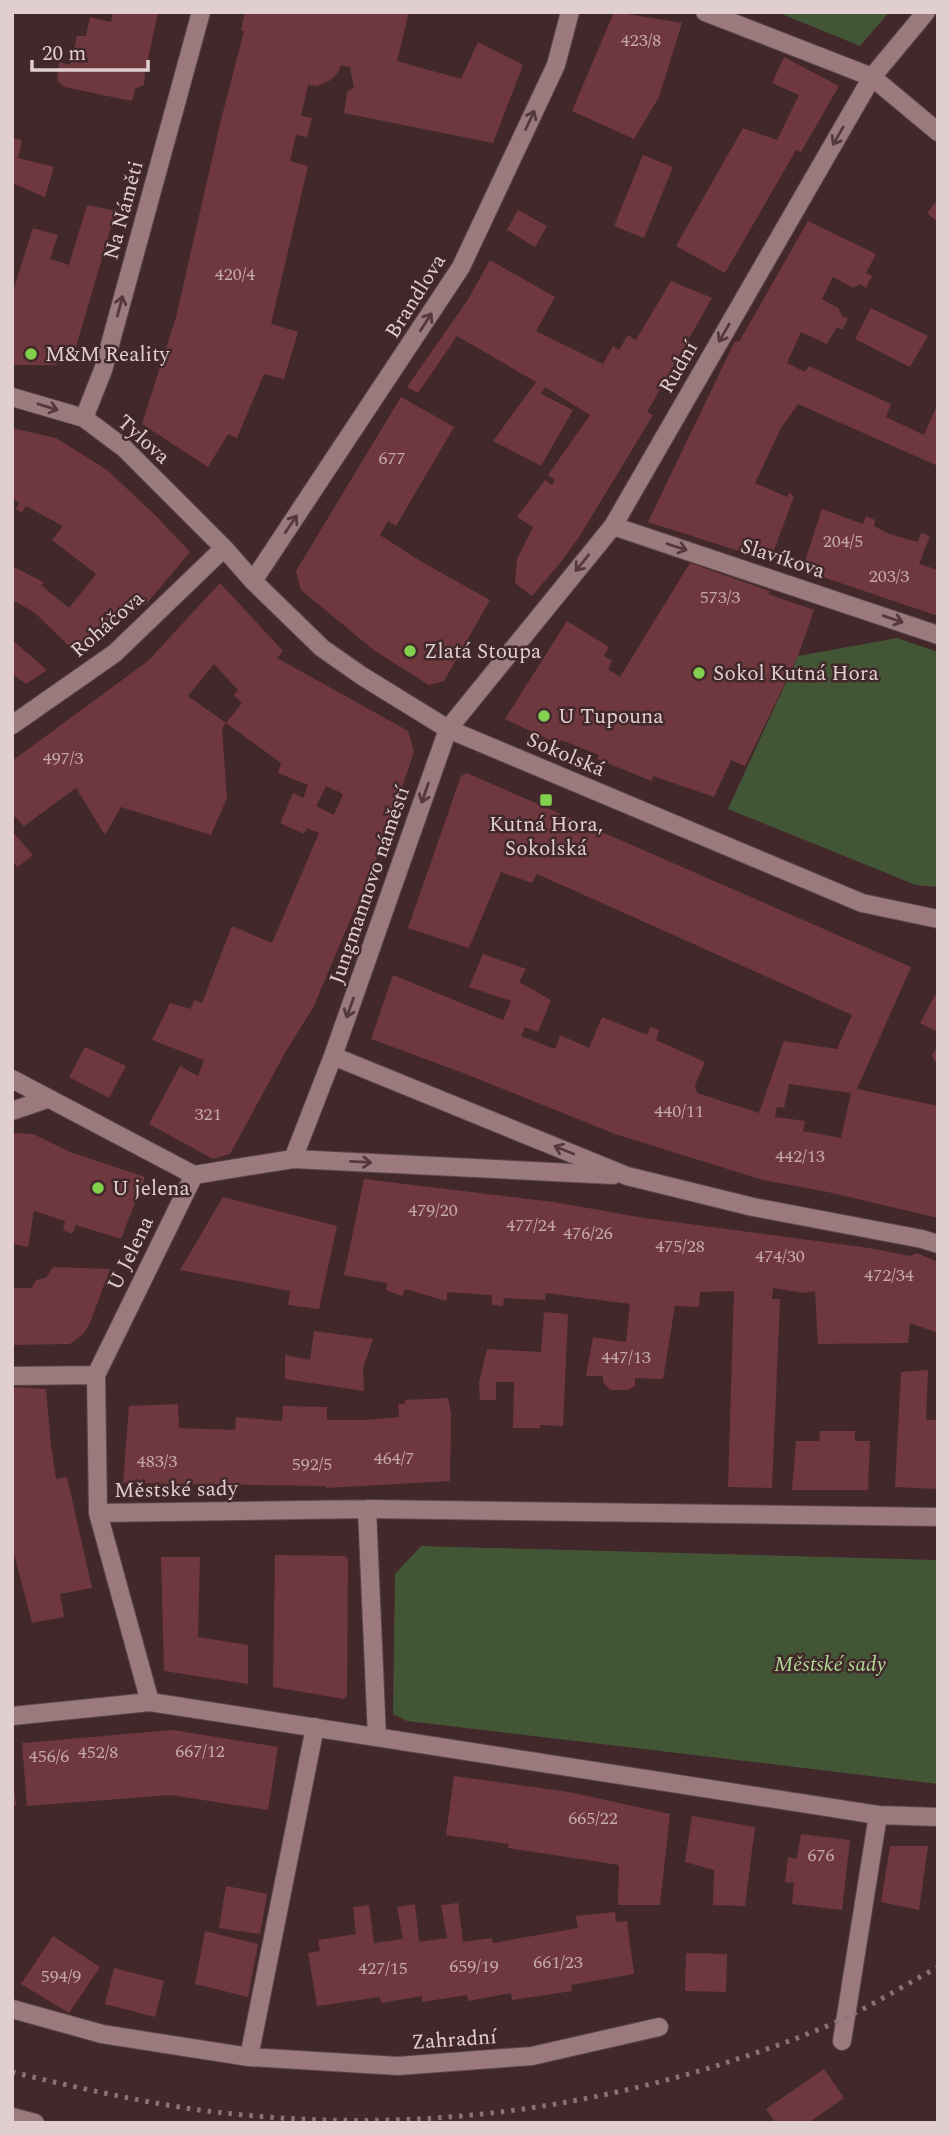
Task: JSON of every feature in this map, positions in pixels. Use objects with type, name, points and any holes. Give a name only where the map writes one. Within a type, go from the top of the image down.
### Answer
[{"type":"street","name":"Na Náměti","points":[[84,418],[103,370],[201,12]]},
{"type":"street","name":"Brandlova","points":[[253,581],[461,267],[556,65],[570,12]]},
{"type":"street","points":[[705,12],[873,77],[938,132]]},
{"type":"street","name":"Rudní","points":[[448,729],[612,526],[873,77],[926,12]]},
{"type":"street","name":"Tylova","points":[[12,397],[84,418],[124,448],[224,548]]},
{"type":"street","name":"Slavíkova","points":[[612,526],[938,635]]},
{"type":"street","name":"Sokolská","points":[[224,548],[253,581],[322,648],[448,729],[862,903],[938,919]]},
{"type":"street","name":"Roháčova","points":[[12,725],[115,653],[224,548]]},
{"type":"street","name":"Jungmannovo náměstí","points":[[293,1159],[333,1056],[448,729]]},
{"type":"street","points":[[333,1056],[627,1176],[753,1207],[938,1244]]},
{"type":"street","points":[[12,1079],[194,1175],[293,1159],[627,1176]]},
{"type":"street","points":[[12,1111],[47,1099]]},
{"type":"street","name":"U Jelena","points":[[98,1513],[96,1375],[194,1175]]},
{"type":"street","points":[[12,1376],[96,1375]]},
{"type":"street","points":[[368,1509],[377,1737]]},
{"type":"street","name":"Městské sady","points":[[150,1702],[98,1513],[368,1509],[938,1517]]},
{"type":"street","points":[[12,1716],[150,1702],[878,1815],[938,1817]]},
{"type":"street","points":[[249,2057],[314,1727]]},
{"type":"street","points":[[842,2041],[878,1815]]},
{"type":"street","name":"Zahradní","points":[[12,2009],[102,2034],[249,2057],[398,2066],[532,2056],[659,2026]]},
{"type":"street","points":[[12,2117],[35,2123]]},
{"type":"green space","points":[[777,12],[889,12],[860,46]]},
{"type":"green space","points":[[897,638],[938,652],[938,887],[916,885],[728,809],[798,656]]},
{"type":"green space","name":"Městské sady","points":[[421,1546],[938,1560],[938,1784],[407,1721],[393,1714],[395,1574]]},
{"type":"building","points":[[113,12],[158,12],[144,85],[135,89],[132,101],[64,87],[57,80],[59,62],[70,65],[77,36],[86,36],[90,17],[111,22]]},
{"type":"building","points":[[245,12],[409,12],[397,61],[461,79],[478,42],[523,65],[493,143],[344,113],[347,92],[354,88],[350,67],[341,65],[337,74],[329,81],[317,86],[308,85],[301,116],[312,118],[307,137],[296,135],[290,161],[308,166],[271,324],[298,332],[284,379],[264,374],[237,438],[228,434],[208,467],[142,424],[176,317],[244,31],[241,30]]},
{"type":"building","points":[[614,12],[682,23],[659,97],[634,139],[572,111]]},
{"type":"building","points":[[784,57],[839,86],[801,152],[796,150],[725,273],[676,246],[743,128],[777,140],[799,95],[772,83]]},
{"type":"building","points":[[12,138],[22,140],[18,158],[54,167],[45,197],[12,183]]},
{"type":"building","points":[[643,155],[673,167],[644,238],[614,226]]},
{"type":"building","points":[[938,199],[938,222],[927,213]]},
{"type":"building","points":[[87,205],[116,211],[75,350],[55,365],[12,365],[12,294],[33,228],[58,235],[50,259],[69,265]]},
{"type":"building","points":[[518,210],[547,226],[535,247],[507,230]]},
{"type":"building","points":[[808,221],[876,254],[866,273],[872,276],[866,288],[860,284],[853,288],[833,277],[822,299],[838,308],[842,316],[848,319],[842,330],[837,327],[827,344],[801,332],[787,363],[805,372],[809,366],[891,404],[886,417],[924,435],[938,403],[938,466],[798,404],[781,428],[755,483],[787,497],[789,493],[794,496],[770,561],[648,522],[735,341],[739,342]]},
{"type":"building","points":[[490,260],[555,297],[536,331],[603,364],[613,346],[619,350],[628,335],[636,340],[671,281],[712,298],[647,412],[653,415],[581,534],[532,596],[515,583],[517,559],[533,527],[517,517],[545,480],[552,485],[555,480],[548,475],[590,415],[545,387],[541,394],[573,410],[541,466],[493,441],[536,382],[457,336],[418,393],[407,387],[467,301]]},
{"type":"building","points":[[871,308],[928,336],[910,367],[855,339]]},
{"type":"building","points":[[401,397],[454,427],[396,526],[388,521],[380,535],[490,600],[444,681],[429,685],[375,651],[301,590],[296,571]]},
{"type":"building","points":[[12,428],[56,438],[107,470],[190,552],[147,603],[74,651],[34,612],[12,600],[12,566],[43,582],[42,586],[69,608],[96,574],[52,540],[63,526],[26,506],[22,513],[16,509],[19,503],[12,498]]},
{"type":"building","points":[[822,509],[863,524],[866,516],[875,520],[874,526],[889,534],[918,542],[921,533],[930,536],[919,564],[938,570],[938,616],[802,570]]},
{"type":"building","points":[[690,563],[770,591],[768,594],[814,610],[798,656],[745,766],[731,760],[714,797],[653,776],[652,781],[597,759],[599,755],[561,740],[558,744],[505,719],[567,621],[609,647],[604,656],[612,661],[608,669],[620,677]]},
{"type":"building","points":[[220,583],[283,651],[277,658],[408,731],[414,752],[382,845],[313,1008],[286,1051],[230,1154],[213,1159],[149,1124],[180,1066],[198,1076],[204,1060],[152,1040],[170,1003],[191,1009],[194,1000],[202,1003],[232,926],[272,943],[319,833],[307,828],[304,834],[280,823],[293,793],[303,798],[308,785],[278,773],[281,763],[226,723],[222,728],[227,798],[211,835],[121,807],[105,835],[76,788],[24,826],[12,814],[12,761],[148,661]],"holes":[[[214,664],[238,690],[234,695],[242,703],[226,723],[188,696]],[[326,786],[343,794],[334,815],[316,806]]]},
{"type":"building","points":[[12,640],[47,670],[26,684],[12,674]]},
{"type":"building","points":[[467,773],[911,967],[857,1089],[938,1106],[938,1218],[763,1180],[615,1134],[371,1039],[393,975],[503,1020],[511,1001],[469,987],[483,954],[526,969],[519,982],[551,1000],[538,1032],[525,1027],[521,1036],[555,1049],[560,1035],[589,1048],[602,1017],[647,1035],[650,1027],[659,1030],[656,1040],[705,1062],[695,1085],[697,1093],[759,1113],[784,1041],[837,1049],[852,1015],[537,874],[532,883],[501,872],[469,948],[408,928],[461,776]],"holes":[[[789,1084],[851,1093],[841,1138],[803,1131],[805,1121],[775,1117],[777,1107],[784,1108]]]},
{"type":"building","points":[[12,831],[33,855],[18,867],[15,864],[12,866]]},
{"type":"building","points":[[935,995],[938,996],[938,1032],[920,1023]]},
{"type":"building","points":[[938,1045],[938,1067],[932,1055]]},
{"type":"building","points":[[85,1047],[126,1066],[109,1098],[69,1077]]},
{"type":"building","points":[[12,1133],[33,1134],[70,1152],[145,1177],[121,1239],[76,1225],[72,1234],[63,1230],[65,1221],[34,1211],[28,1247],[12,1244]]},
{"type":"building","points":[[364,1179],[554,1202],[644,1218],[869,1248],[910,1256],[917,1253],[938,1262],[938,1333],[910,1323],[908,1343],[818,1344],[815,1291],[804,1293],[773,1288],[772,1299],[780,1299],[772,1488],[728,1487],[734,1291],[700,1292],[699,1307],[675,1306],[663,1379],[635,1378],[635,1386],[628,1390],[610,1390],[603,1382],[603,1376],[586,1376],[593,1337],[626,1342],[630,1304],[546,1293],[545,1300],[504,1298],[503,1306],[492,1305],[492,1295],[447,1292],[447,1300],[443,1300],[405,1289],[402,1296],[386,1290],[387,1283],[344,1275]]},
{"type":"building","points":[[223,1197],[337,1226],[319,1309],[288,1305],[290,1291],[180,1270]]},
{"type":"building","points":[[53,1267],[110,1269],[90,1323],[84,1333],[70,1344],[12,1345],[12,1288],[32,1288],[36,1280],[46,1278]]},
{"type":"building","points":[[544,1312],[568,1314],[563,1426],[513,1428],[514,1382],[496,1382],[496,1400],[480,1400],[479,1382],[487,1349],[541,1352]]},
{"type":"building","points":[[314,1331],[373,1339],[363,1368],[364,1391],[285,1379],[285,1355],[310,1360]]},
{"type":"building","points":[[928,1370],[926,1420],[938,1420],[938,1489],[895,1487],[901,1372]]},
{"type":"building","points":[[12,1387],[46,1389],[56,1479],[67,1477],[92,1588],[60,1594],[64,1617],[32,1623],[12,1546]]},
{"type":"building","points":[[448,1398],[451,1414],[450,1481],[326,1488],[123,1483],[129,1406],[178,1404],[179,1428],[235,1430],[236,1417],[282,1421],[283,1406],[327,1407],[327,1420],[363,1420],[399,1417],[398,1404],[405,1404],[405,1400]]},
{"type":"building","points":[[820,1431],[855,1431],[855,1441],[870,1441],[868,1490],[792,1490],[796,1441],[819,1441]]},
{"type":"building","points":[[275,1555],[345,1556],[348,1559],[347,1696],[344,1699],[273,1687]]},
{"type":"building","points":[[161,1557],[200,1557],[198,1637],[248,1645],[248,1684],[164,1671]]},
{"type":"building","points":[[173,1730],[278,1747],[268,1810],[171,1795],[27,1806],[22,1743]]},
{"type":"building","points":[[454,1776],[569,1792],[670,1814],[660,1905],[618,1905],[619,1865],[508,1848],[509,1844],[446,1835]]},
{"type":"building","points":[[12,1787],[16,1805],[12,1806]]},
{"type":"building","points":[[692,1816],[755,1827],[745,1906],[713,1905],[714,1870],[685,1862]]},
{"type":"building","points":[[801,1834],[850,1840],[842,1910],[792,1904],[794,1883],[785,1882],[788,1857],[797,1859]]},
{"type":"building","points":[[890,1846],[928,1846],[919,1910],[881,1902]]},
{"type":"building","points":[[226,1886],[267,1894],[260,1934],[219,1928]]},
{"type":"building","points":[[458,1903],[463,1942],[492,1938],[493,1943],[578,1928],[576,1916],[615,1912],[616,1922],[627,1921],[634,1974],[571,1985],[572,1991],[512,2000],[511,1993],[468,2001],[467,1995],[422,2002],[422,1996],[381,2003],[380,1997],[317,2006],[308,1953],[320,1951],[318,1940],[356,1934],[353,1907],[369,1905],[374,1943],[403,1939],[397,1907],[415,1904],[419,1942],[447,1938],[441,1905]]},
{"type":"building","points":[[205,1931],[258,1944],[248,1997],[195,1984]]},
{"type":"building","points":[[53,1936],[100,1967],[69,2013],[21,1984]]},
{"type":"building","points":[[686,1953],[727,1954],[726,1992],[685,1991]]},
{"type":"building","points":[[114,1968],[164,1981],[155,2017],[105,2004]]},
{"type":"building","points":[[824,2069],[844,2098],[808,2123],[776,2123],[766,2109]]},
{"type":"railway","points":[[12,2072],[152,2102],[265,2117],[396,2120],[524,2109],[652,2084],[781,2044],[845,2018],[938,1967]]},
{"type":"place","name":"M&M Reality","points":[[31,354]]},
{"type":"place","name":"Zlatá Stoupa","points":[[410,651]]},
{"type":"place","name":"Sokol Kutná Hora","points":[[699,673]]},
{"type":"place","name":"U Tupouna","points":[[544,716]]},
{"type":"place","name":"Kutná Hora, Sokolská","points":[[546,800]]},
{"type":"place","name":"U jelena","points":[[98,1188]]}]
